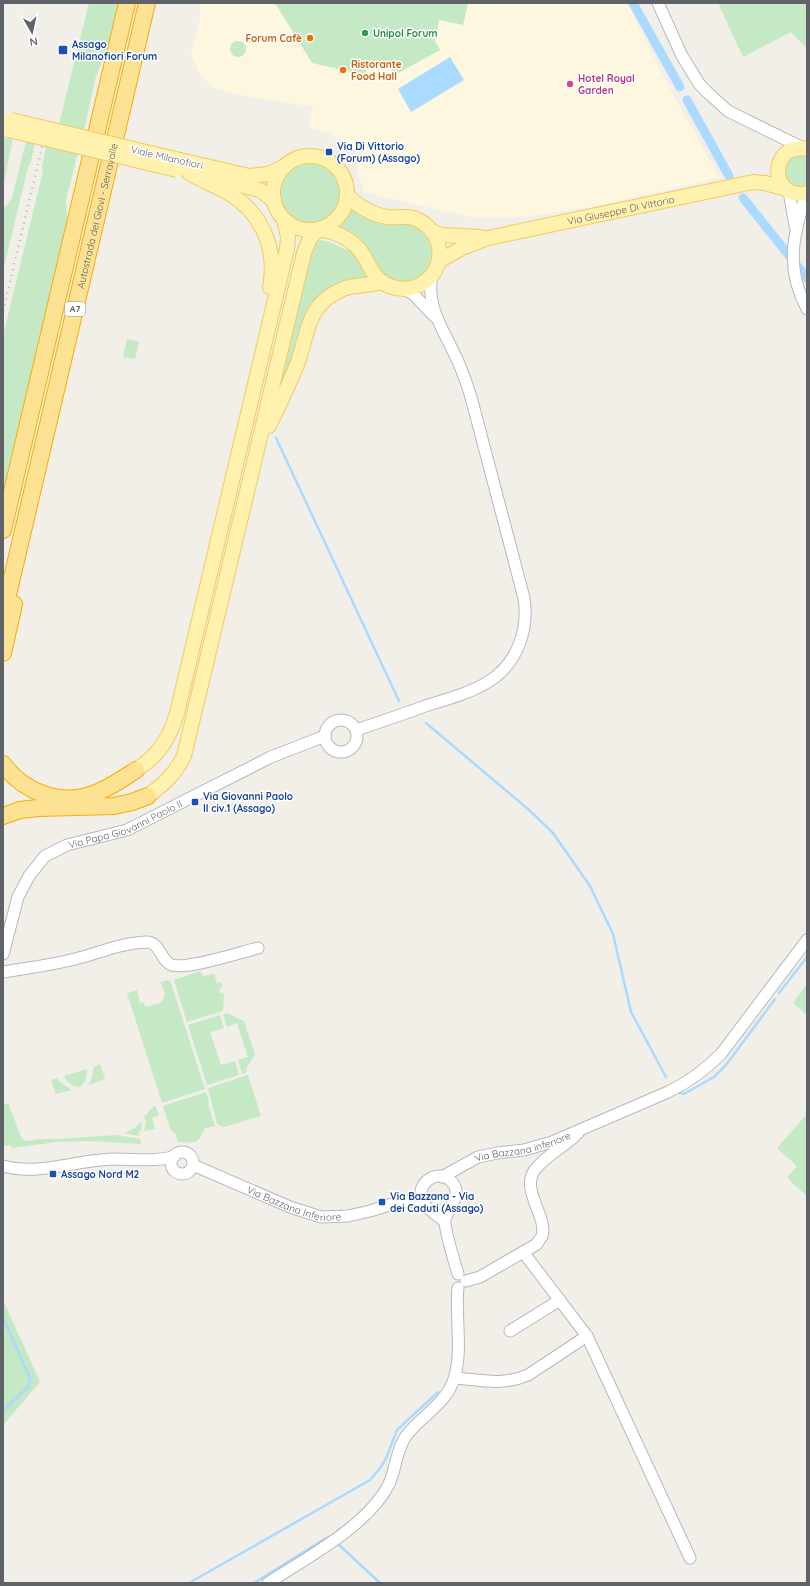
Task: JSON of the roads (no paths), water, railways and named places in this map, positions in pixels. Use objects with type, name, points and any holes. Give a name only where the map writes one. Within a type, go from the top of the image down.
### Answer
[{"type":"highway","name":"Autostrada dei Giovi - Serravalle","points":[[3,530],[127,3]]},
{"type":"highway","name":"Autostrada dei Giovi - Serravalle","points":[[3,616],[147,3]]},
{"type":"highway","points":[[3,653],[14,602],[26,517]]},
{"type":"highway","points":[[3,764],[17,780],[32,789],[51,796],[66,798],[84,796],[102,791],[136,770]]},
{"type":"highway","points":[[3,816],[20,810],[114,806],[132,802],[148,796]]},
{"type":"main road","name":"Viale Milanofiori","points":[[7,124],[182,167],[248,186],[260,190],[274,201]]},
{"type":"main road","points":[[753,182],[767,175],[791,150],[806,149]]},
{"type":"main road","points":[[136,770],[151,759],[160,749],[170,734],[176,717],[266,339],[287,249],[288,236],[284,220],[274,201],[273,192],[275,180],[284,166],[294,160],[304,157],[311,156],[323,158],[333,164],[342,174],[346,185],[347,194],[344,206],[336,218],[331,223],[319,229],[313,230],[300,228],[284,220]]},
{"type":"main road","points":[[780,161],[778,176],[781,183],[787,190]]},
{"type":"main road","name":"Viale Milanofiori","points":[[182,167],[249,176],[268,174],[284,166]]},
{"type":"main road","points":[[182,167],[242,202],[255,215],[265,234],[270,248],[272,266],[271,285],[264,314],[266,339]]},
{"type":"main road","points":[[753,182],[765,182],[797,194],[807,194]]},
{"type":"main road","name":"Via Giuseppe Di Vittorio","points":[[439,261],[462,248],[488,238],[753,182]]},
{"type":"main road","points":[[319,229],[334,232],[347,238],[363,254],[374,274],[382,282],[394,288],[404,289],[419,286],[432,275],[439,261],[439,247],[433,232],[424,224],[412,218],[387,217],[369,210],[353,202],[347,194]]},
{"type":"main road","points":[[148,796],[166,783],[176,771],[184,756],[304,252],[310,238],[319,229]]},
{"type":"main road","name":"Via Giuseppe Di Vittorio","points":[[433,232],[442,235],[488,238]]},
{"type":"main road","points":[[256,454],[297,366],[308,324],[314,312],[327,298],[342,289],[382,282]]},
{"type":"street","points":[[658,3],[682,56],[700,85],[728,110],[806,149]]},
{"type":"street","points":[[780,161],[783,143],[781,136]]},
{"type":"street","points":[[787,190],[795,229]]},
{"type":"street","points":[[807,194],[795,229],[793,243],[794,278],[807,309]]},
{"type":"street","points":[[356,730],[452,697],[488,682],[502,671],[512,659],[525,626],[524,598],[471,397],[464,376],[437,319],[431,298],[430,286],[432,275]]},
{"type":"street","points":[[404,289],[413,294],[423,303],[437,319]]},
{"type":"street","points":[[338,720],[349,722],[356,730],[357,740],[348,751],[334,751],[326,741],[325,736],[329,726],[338,720]]},
{"type":"street","name":"Via Papa Giovanni Paolo II","points":[[3,954],[18,897],[29,876],[45,856],[67,845],[128,830],[271,758],[325,736]]},
{"type":"street","name":"Via Bazzana inferiore","points":[[442,1177],[478,1157],[538,1146],[583,1129],[687,1083],[709,1066],[721,1054],[807,940]]},
{"type":"street","points":[[3,972],[75,959],[109,948],[146,942],[155,945],[169,963],[176,966],[202,963],[258,948]]},
{"type":"street","points":[[268,1583],[346,1532],[376,1503],[389,1484],[402,1442],[414,1427],[443,1399],[455,1378],[459,1321],[457,1299],[458,1288],[453,1284],[452,1280],[454,1276],[480,1277],[537,1244],[542,1237],[543,1230],[541,1219],[532,1195],[531,1184],[533,1172],[542,1161],[571,1141],[583,1129]]},
{"type":"street","points":[[3,1166],[23,1170],[112,1159],[150,1161],[174,1157],[180,1153],[186,1153],[192,1158],[193,1165],[190,1171],[180,1174],[174,1170],[172,1164],[174,1157]]},
{"type":"street","name":"Via Bazzana Inferiore","points":[[193,1165],[290,1207],[321,1216],[348,1216],[399,1202],[418,1201],[428,1207]]},
{"type":"street","name":"Via Bazzana inferiore","points":[[454,1186],[462,1166]]},
{"type":"street","points":[[445,1222],[456,1195],[454,1186],[447,1178],[437,1176],[427,1180],[421,1189],[421,1199],[445,1222],[462,1277]]},
{"type":"street","name":"Via Bazzana Inferiore","points":[[399,1202],[421,1189]]},
{"type":"street","points":[[428,1207],[442,1211],[450,1207]]},
{"type":"street","points":[[523,1252],[587,1336],[690,1558]]},
{"type":"street","points":[[510,1331],[560,1300]]},
{"type":"street","points":[[455,1378],[507,1382],[528,1375],[587,1336]]},
{"type":"water","points":[[450,57],[464,80],[411,112],[398,89]]},
{"type":"waterway","points":[[633,3],[680,87]]},
{"type":"waterway","points":[[687,100],[729,176]]},
{"type":"waterway","points":[[743,198],[807,278]]},
{"type":"waterway","points":[[276,438],[399,701]]},
{"type":"waterway","points":[[426,723],[528,809],[553,833],[590,886],[613,934],[631,1012],[666,1077]]},
{"type":"waterway","points":[[779,993],[807,957]]},
{"type":"waterway","points":[[680,1093],[684,1094],[714,1077],[726,1065],[775,999]]},
{"type":"waterway","points":[[3,1318],[30,1378],[29,1386],[3,1411]]},
{"type":"waterway","points":[[189,1583],[370,1480],[381,1467],[387,1456],[397,1430],[438,1392]]},
{"type":"waterway","points":[[254,1583],[326,1538],[330,1538]]},
{"type":"waterway","points":[[337,1543],[380,1583]]},
{"type":"railway","points":[[3,311],[48,122]]},
{"type":"place","name":"Unipol Forum","points":[[365,33]]},
{"type":"place","name":"Forum Cafè","points":[[310,38]]},
{"type":"place","name":"Assago Milanofiori Forum","points":[[63,50]]},
{"type":"place","name":"Ristorante Food Hall","points":[[343,70]]},
{"type":"place","name":"Hotel Royal Garden","points":[[570,84]]},
{"type":"place","name":"Via Di Vittorio (Forum) (Assago)","points":[[329,152]]},
{"type":"place","name":"Via Giovanni Paolo II civ.1 (Assago)","points":[[195,802]]},
{"type":"place","name":"Assago Nord M2","points":[[53,1174]]},
{"type":"place","name":"Via Bazzana - Via dei Caduti (Assago)","points":[[382,1202]]}]
